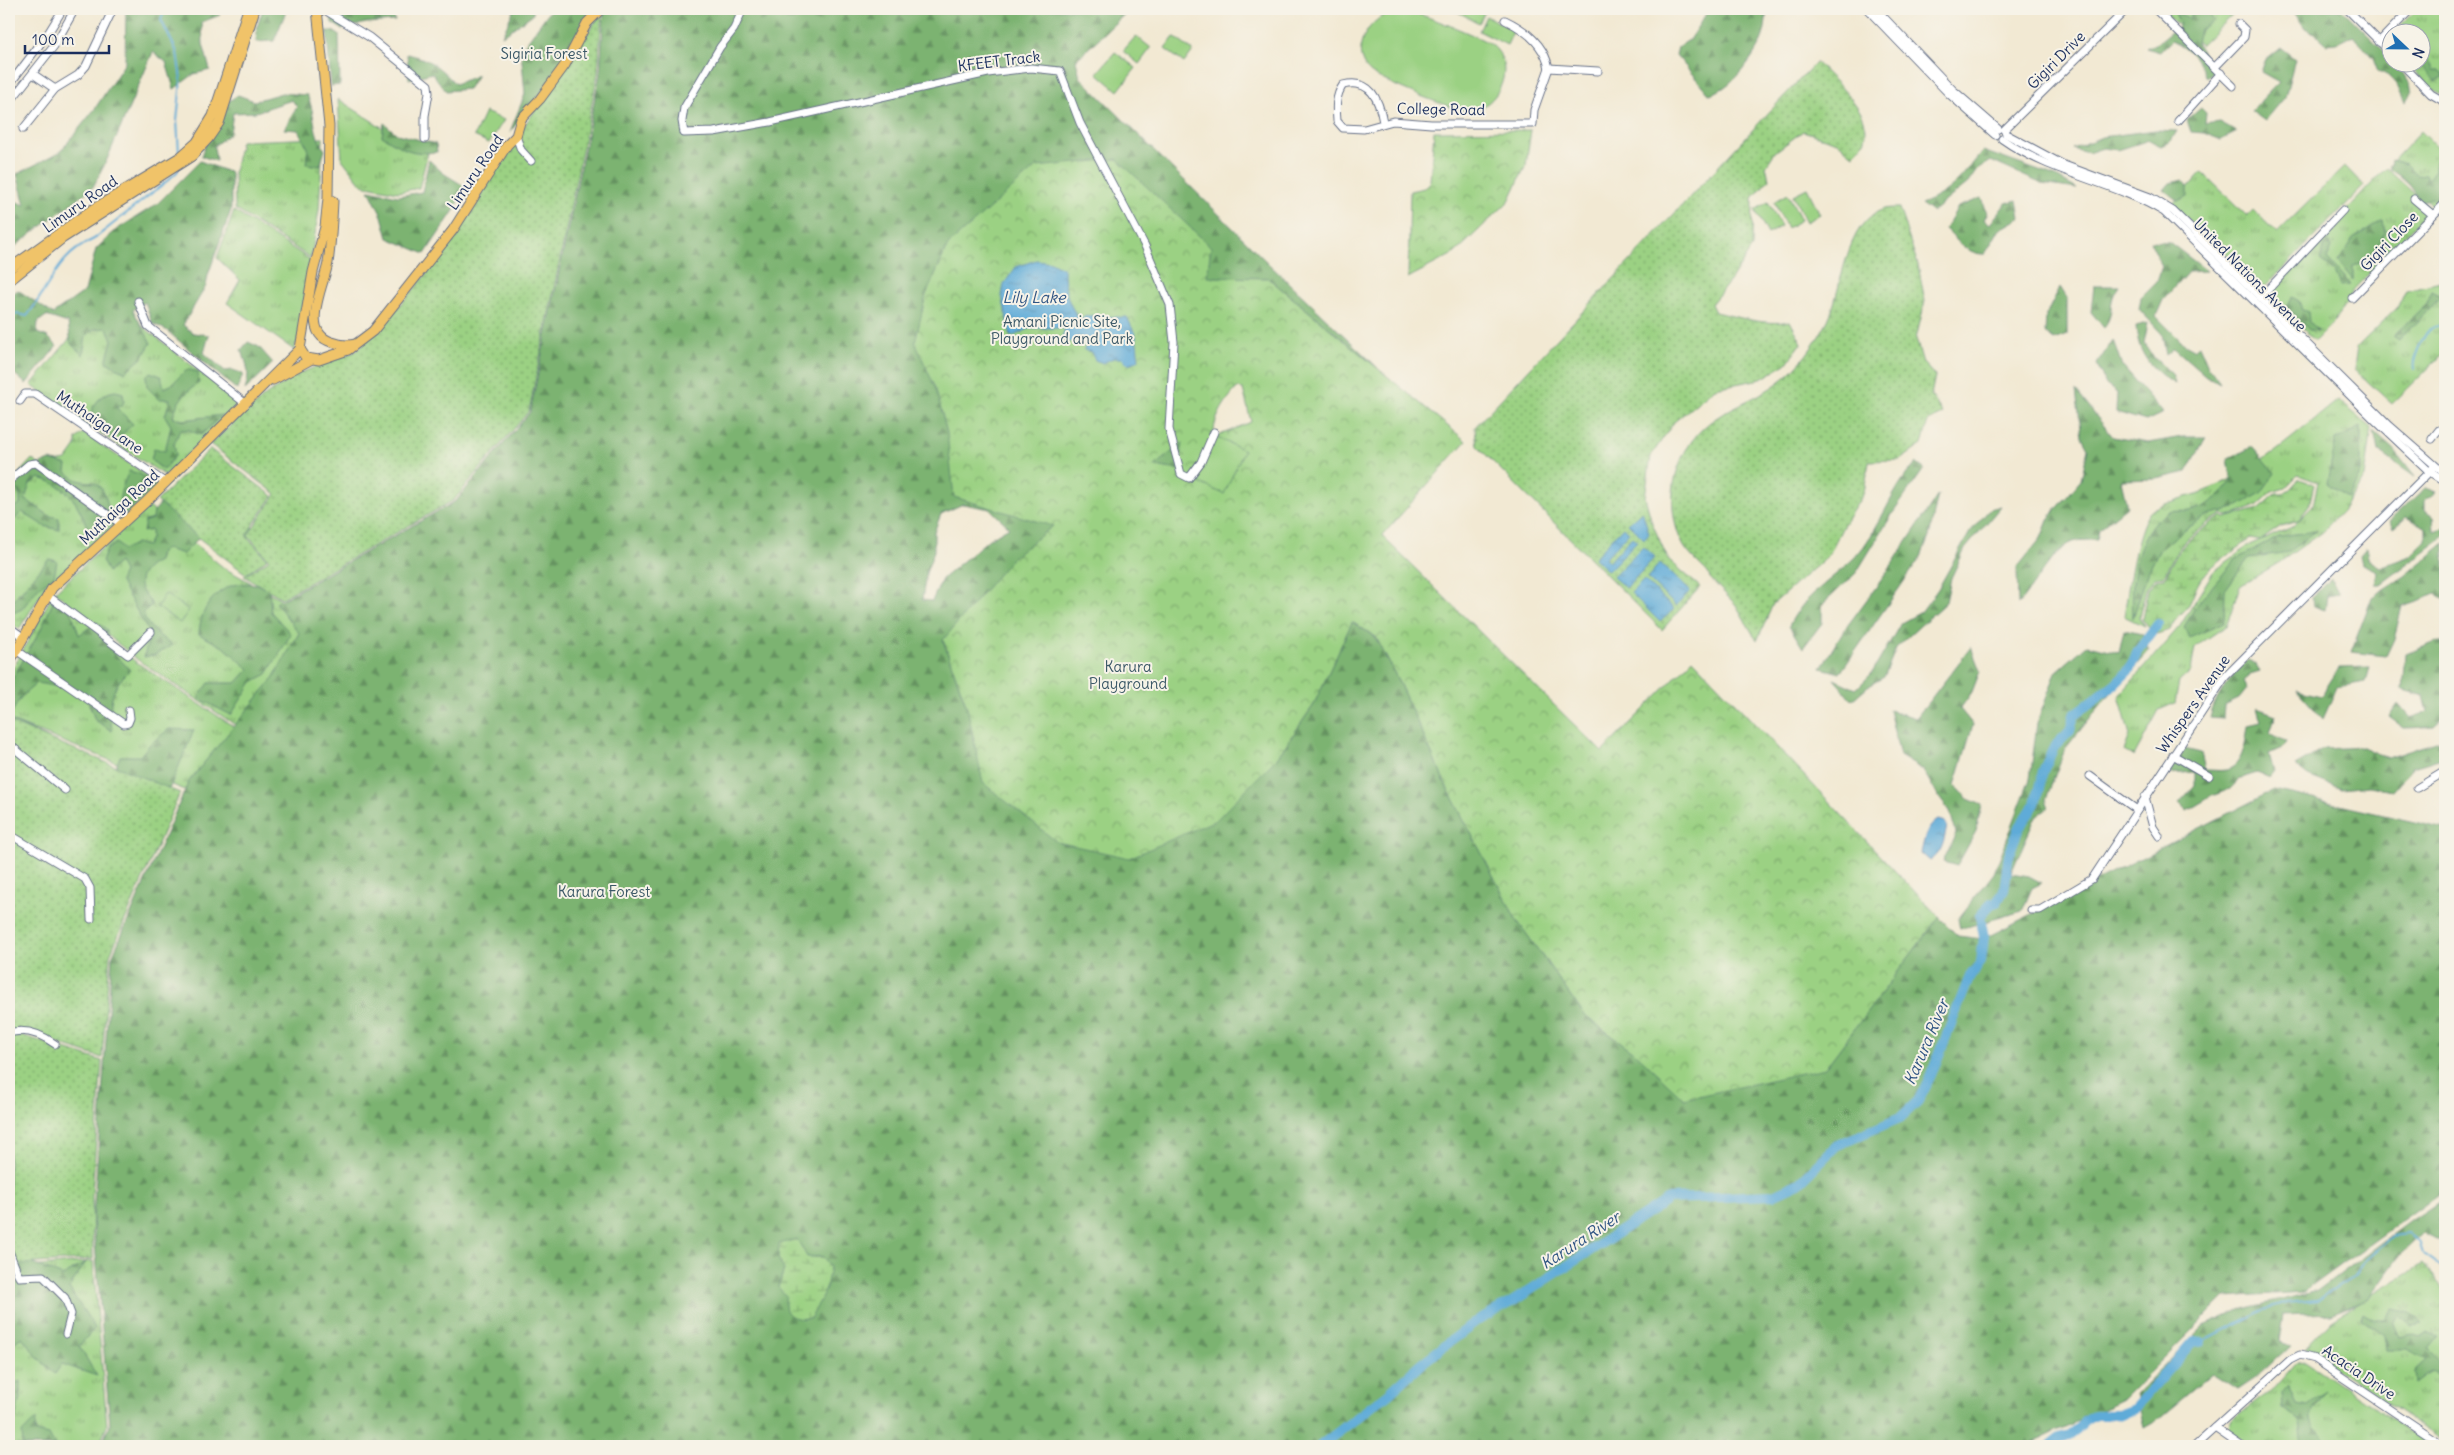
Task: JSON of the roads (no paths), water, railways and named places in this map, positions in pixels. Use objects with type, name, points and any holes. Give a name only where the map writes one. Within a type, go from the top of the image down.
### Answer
[{"type":"main road","points":[[180,161],[197,142],[214,116],[248,9]]},
{"type":"main road","points":[[9,281],[63,238],[203,146],[214,131],[255,9]]},
{"type":"main road","points":[[320,9],[331,128],[334,186],[327,265],[315,315],[327,350],[322,358]]},
{"type":"main road","points":[[310,360],[300,349],[310,288],[325,227],[329,171],[320,9]]},
{"type":"main road","name":"Limuru Road","points":[[310,360],[340,354],[360,342],[383,320],[453,230],[507,145],[516,136],[521,120],[550,86],[587,23],[600,9]]},
{"type":"main road","name":"Limuru Road","points":[[9,269],[94,209],[170,166]]},
{"type":"main road","points":[[303,339],[312,334],[346,345],[360,342]]},
{"type":"main road","name":"Muthaiga Road","points":[[9,664],[47,595],[62,578],[166,482],[300,349]]},
{"type":"main road","name":"Muthaiga Road","points":[[266,384],[310,360]]},
{"type":"street","points":[[9,85],[47,35],[63,9]]},
{"type":"street","points":[[9,103],[54,46],[75,9]]},
{"type":"street","points":[[23,129],[55,89],[78,75],[86,66],[113,9]]},
{"type":"street","points":[[320,9],[369,37],[428,85],[425,139]]},
{"type":"street","name":"KFEET Track","points":[[742,9],[734,29],[720,47],[684,108],[682,121],[684,133],[714,132],[770,122],[988,73],[1031,68],[1060,71],[1080,123],[1145,246],[1170,305],[1174,342],[1169,429],[1181,474],[1185,478],[1189,478],[1202,462],[1214,432]]},
{"type":"street","name":"United Nations Avenue","points":[[1867,9],[1949,94],[2045,164],[2146,202],[2164,212],[2295,335],[2445,482]]},
{"type":"street","name":"United Nations Avenue","points":[[1876,9],[1953,90],[2001,133],[2064,165],[2164,204],[2186,223],[2261,297],[2295,335]]},
{"type":"street","name":"Gigiri Drive","points":[[2001,133],[2127,9]]},
{"type":"street","points":[[2156,9],[2233,86]]},
{"type":"street","points":[[2347,9],[2380,42],[2412,9]]},
{"type":"street","points":[[1505,20],[1525,30],[1547,57],[1549,68],[1598,71]]},
{"type":"street","points":[[2216,67],[2244,37],[2245,30],[2239,24]]},
{"type":"street","name":"College Road","points":[[1383,122],[1376,95],[1356,84],[1342,85],[1338,91],[1336,105],[1337,121],[1343,128],[1364,129],[1383,122],[1533,124],[1534,110],[1549,68]]},
{"type":"street","points":[[2410,72],[2431,94],[2445,102]]},
{"type":"street","points":[[2178,121],[2221,73]]},
{"type":"street","points":[[33,74],[55,89]]},
{"type":"street","points":[[516,136],[520,150],[532,161]]},
{"type":"street","points":[[2414,198],[2433,215]]},
{"type":"street","name":"Gigiri Close","points":[[2352,298],[2445,203]]},
{"type":"street","points":[[2261,297],[2343,210]]},
{"type":"street","points":[[138,301],[148,326],[246,404]]},
{"type":"street","name":"Muthaiga Lane","points":[[20,401],[25,394],[35,394],[166,482]]},
{"type":"street","points":[[2432,439],[2439,430],[2445,428]]},
{"type":"street","points":[[9,480],[29,464],[36,462],[122,524]]},
{"type":"street","name":"United Nations Avenue","points":[[2432,469],[2445,474]]},
{"type":"street","name":"Whispers Avenue","points":[[2031,910],[2040,910],[2092,879],[2222,680],[2238,661],[2432,469]]},
{"type":"street","points":[[47,595],[128,655],[150,632]]},
{"type":"street","points":[[9,627],[23,637]]},
{"type":"street","points":[[16,650],[124,724],[128,723],[130,718],[129,710]]},
{"type":"street","points":[[9,744],[66,790]]},
{"type":"street","points":[[2173,755],[2209,776]]},
{"type":"street","points":[[2417,788],[2445,771]]},
{"type":"street","points":[[2090,776],[2137,810]]},
{"type":"street","points":[[2145,797],[2154,827],[2159,836]]},
{"type":"street","points":[[9,834],[85,879],[90,888],[91,919]]},
{"type":"street","points":[[9,1033],[26,1031],[55,1044]]},
{"type":"street","points":[[9,1252],[19,1278],[44,1276],[65,1298],[71,1314],[66,1334]]},
{"type":"street","name":"Acacia Drive","points":[[2215,1428],[2290,1360],[2305,1355],[2315,1359],[2445,1446]]},
{"type":"street","points":[[2195,1446],[2215,1428],[2242,1446]]},
{"type":"water","name":"Lily Lake","points":[[1036,260],[1051,262],[1064,269],[1067,295],[1079,319],[1097,315],[1127,317],[1136,336],[1139,360],[1128,364],[1122,358],[1113,358],[1103,363],[1095,360],[1091,352],[1084,350],[1087,343],[1080,336],[1072,342],[1061,340],[1065,329],[1060,328],[1031,328],[1011,337],[1002,296],[1004,284],[1016,267]]},
{"type":"water","points":[[1642,511],[1649,533],[1644,539],[1628,523]]},
{"type":"water","points":[[1623,527],[1629,532],[1605,558],[1609,562],[1632,537],[1637,541],[1608,571],[1594,558]]},
{"type":"water","points":[[1643,546],[1655,557],[1626,588],[1613,577]]},
{"type":"water","points":[[1660,563],[1690,591],[1676,606],[1647,578]]},
{"type":"water","points":[[1644,580],[1674,609],[1660,622],[1631,593]]},
{"type":"water","points":[[1938,820],[1945,822],[1947,826],[1940,850],[1930,861],[1921,853],[1928,830]]},
{"type":"waterway","points":[[165,9],[161,20],[177,52],[181,80],[177,121],[179,153]]},
{"type":"waterway","points":[[9,316],[18,314],[27,316],[62,263],[71,254],[94,239],[167,181],[178,170]]},
{"type":"waterway","points":[[2414,370],[2414,361],[2424,337],[2430,329],[2442,325],[2445,318]]},
{"type":"waterway","name":"Karura River","points":[[1320,1446],[1388,1394],[1422,1363],[1480,1319],[1512,1302],[1669,1199],[1773,1195],[1799,1183],[1837,1145],[1900,1118],[1918,1101],[1931,1075],[1970,976],[1981,962],[1984,937],[1980,916],[1991,904],[1997,902],[2004,890],[2009,854],[2019,828],[2035,804],[2043,771],[2054,747],[2070,731],[2074,715],[2115,684],[2129,670],[2138,651],[2158,624]]},
{"type":"waterway","points":[[2201,1342],[2261,1311],[2286,1303],[2318,1300],[2355,1276],[2364,1261],[2393,1236],[2409,1234],[2419,1241],[2423,1254],[2441,1267],[2445,1267]]},
{"type":"waterway","points":[[2050,1446],[2060,1438],[2069,1435],[2081,1426],[2083,1421],[2094,1415],[2118,1415],[2134,1409],[2193,1341],[2201,1342]]},
{"type":"park label","name":"Sigiria Forest","points":[[544,53]]},
{"type":"park label","name":"Amani Picnic Site, Playground and Park","points":[[1062,330]]},
{"type":"park label","name":"Karura Playground","points":[[1128,674]]},
{"type":"park label","name":"Karura Forest","points":[[604,891]]}]
